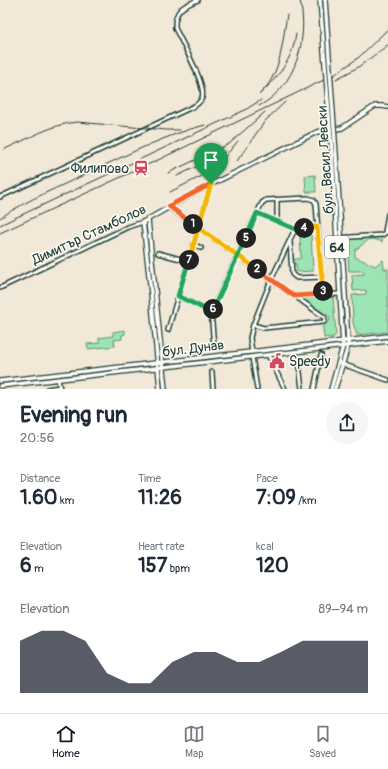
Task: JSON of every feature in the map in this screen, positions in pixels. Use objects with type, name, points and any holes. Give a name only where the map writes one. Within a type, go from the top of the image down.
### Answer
[{"type":"main road","name":"бул. Васил Левски","points":[[320,0],[332,154],[342,341],[331,389]]},
{"type":"main road","name":"бул. Васил Левски","points":[[325,0],[348,340],[348,346],[335,389]]},
{"type":"main road","name":"Димитър Стамболов","points":[[143,222],[169,206],[211,184],[315,133],[342,128],[375,106],[388,107]]},
{"type":"main road","points":[[148,220],[165,389]]},
{"type":"main road","points":[[143,222],[160,389]]},
{"type":"main road","name":"бул. Дунав","points":[[0,386],[388,336]]},
{"type":"main road","name":"бул. Дунав","points":[[252,354],[268,355],[388,341]]},
{"type":"main road","name":"бул. Дунав","points":[[0,381],[157,365]]},
{"type":"street","points":[[0,197],[195,106],[202,97],[201,83],[175,28],[174,21],[180,9],[185,5],[198,0]]},
{"type":"street","points":[[168,330],[211,184]]},
{"type":"street","points":[[214,346],[211,312],[257,213],[262,203],[266,200],[308,198],[314,200],[316,204],[323,294]]},
{"type":"street","points":[[277,200],[277,221]]},
{"type":"street","points":[[169,206],[294,296],[340,294]]},
{"type":"street","points":[[257,213],[295,229],[317,227]]},
{"type":"street","points":[[336,238],[382,235],[387,231],[388,214]]},
{"type":"street","name":"Димитър Стамболов","points":[[0,288],[128,227],[143,222]]},
{"type":"street","points":[[257,389],[250,338],[252,324],[295,229]]},
{"type":"street","points":[[290,240],[292,274],[297,278],[322,277]]},
{"type":"street","points":[[194,244],[201,248]]},
{"type":"street","points":[[158,253],[188,261]]},
{"type":"street","points":[[178,296],[211,312]]},
{"type":"street","points":[[252,324],[264,328],[324,322],[324,317],[299,299]]},
{"type":"street","points":[[268,355],[284,389]]},
{"type":"street","points":[[314,389],[321,355]]},
{"type":"street","points":[[299,364],[302,389]]},
{"type":"street","points":[[342,364],[387,379]]},
{"type":"street","points":[[212,372],[213,389]]},
{"type":"street","points":[[48,389],[60,388],[58,379]]},
{"type":"green space","points":[[315,175],[316,192],[306,192],[305,176]]},
{"type":"green space","points":[[311,235],[313,271],[297,272],[296,264],[294,264],[293,260],[301,258],[300,236]]},
{"type":"green space","points":[[382,236],[382,242],[373,239],[367,241],[355,250],[355,257],[375,266],[383,260],[384,269],[388,269],[388,332],[357,335],[353,323],[352,295],[366,294],[366,290],[353,291],[352,275],[364,274],[364,271],[349,271],[347,239]]},
{"type":"green space","points":[[333,297],[336,334],[334,337],[324,338],[322,321],[329,322],[330,317],[304,299]]},
{"type":"green space","points":[[125,330],[125,334],[122,335],[122,339],[114,340],[115,346],[88,349],[87,344],[99,343],[99,338],[113,336],[113,332]]},
{"type":"railway","points":[[259,106],[272,98],[282,87],[291,74],[297,60],[303,30],[300,0]]},
{"type":"railway","points":[[287,15],[278,65],[270,82],[259,95],[278,75],[288,61],[296,34]]},
{"type":"railway","points":[[0,233],[158,160],[334,75],[358,58],[388,29]]},
{"type":"railway","points":[[336,79],[357,68],[388,45]]},
{"type":"railway","points":[[0,225],[245,110],[261,100]]},
{"type":"railway","points":[[237,161],[265,121],[285,102]]},
{"type":"railway","points":[[168,173],[229,144],[265,112]]},
{"type":"railway","points":[[5,149],[40,132],[68,123],[77,122],[180,130]]},
{"type":"railway","points":[[0,218],[33,199],[132,152],[175,134],[205,125]]},
{"type":"railway","points":[[170,192],[208,173],[217,166],[238,141]]},
{"type":"railway","points":[[177,176],[225,152]]},
{"type":"place","name":"Филипово","points":[[141,168]]},
{"type":"place","name":"Speedy","points":[[277,361]]},
{"type":"route","points":[[211,184],[169,206],[198,228],[238,256],[294,296],[323,294],[317,227],[295,229],[257,213],[238,256],[211,312],[178,296],[194,244],[198,228],[211,184]]}]
